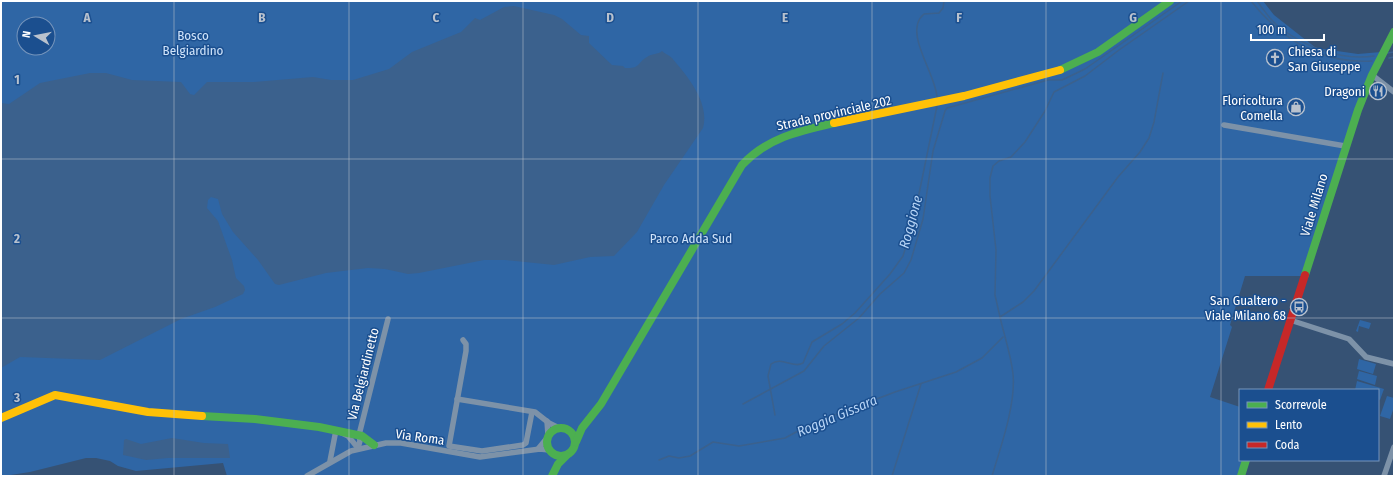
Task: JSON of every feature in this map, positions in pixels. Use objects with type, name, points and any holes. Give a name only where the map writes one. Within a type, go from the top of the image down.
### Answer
[{"type":"street","name":"Strada provinciale 202","points":[[552,476],[558,464],[573,450],[586,423],[601,404],[735,175],[752,154],[768,142],[802,130],[964,96],[1080,62],[1098,52],[1170,1]]},
{"type":"street","name":"Viale Milano","points":[[1268,389],[1345,146],[1372,75],[1394,32]]},
{"type":"street","points":[[1372,75],[1394,92]]},
{"type":"street","points":[[1224,125],[1345,146]]},
{"type":"street","name":"Via Belgiardinetto","points":[[359,435],[388,319]]},
{"type":"street","points":[[1290,320],[1350,338],[1366,357],[1393,363]]},
{"type":"street","points":[[463,340],[466,344],[466,351],[449,446],[470,450],[489,451],[525,445],[532,412]]},
{"type":"street","points":[[1,418],[54,395],[148,412],[255,418],[336,430],[359,435],[374,445]]},
{"type":"street","points":[[457,399],[540,414],[547,421],[573,434],[576,442]]},
{"type":"street","points":[[547,421],[548,437]]},
{"type":"street","points":[[536,450],[548,437],[563,428],[576,429],[586,423]]},
{"type":"street","points":[[336,430],[348,436],[358,448]]},
{"type":"street","points":[[330,461],[336,430]]},
{"type":"street","points":[[351,451],[353,443],[359,435]]},
{"type":"street","points":[[358,448],[360,440],[359,435]]},
{"type":"street","name":"Strada provinciale 202","points":[[548,437],[550,451],[553,458],[552,476]]},
{"type":"street","name":"Via Roma","points":[[307,476],[330,461],[351,451],[374,445],[401,444],[480,458],[544,449],[550,451]]},
{"type":"street","points":[[1384,476],[1394,447]]},
{"type":"street","points":[[550,451],[557,456],[567,455]]},
{"type":"street","points":[[1241,476],[1246,461]]},
{"type":"green space","name":"Parco Adda Sud","points":[[1,1],[1263,1],[1274,15],[1316,48],[1358,54],[1381,52],[1301,276],[1245,276],[1230,325],[1232,327],[1210,397],[1239,407],[1239,461],[1243,461],[1238,476],[227,476],[223,463],[136,471],[118,466],[110,461],[96,458],[86,458],[30,472],[1,476]]},
{"type":"green space","points":[[1360,320],[1371,323],[1369,329],[1359,326],[1358,332],[1356,331]]},
{"type":"green space","points":[[1359,359],[1376,364],[1373,374],[1357,369]]},
{"type":"green space","points":[[1359,371],[1377,376],[1375,385],[1357,379]]},
{"type":"green space","points":[[1357,381],[1384,389],[1380,400],[1379,389],[1355,389]]},
{"type":"green space","points":[[1387,396],[1394,398],[1394,407],[1390,419],[1380,416]]},
{"type":"shaded area","points":[[514,6],[554,15],[562,19],[581,35],[589,36],[589,43],[612,65],[633,68],[649,56],[662,51],[672,58],[685,73],[700,100],[703,109],[703,128],[664,185],[637,232],[614,256],[590,257],[554,265],[505,260],[484,260],[408,274],[385,269],[368,268],[326,273],[279,285],[275,284],[258,260],[233,232],[222,214],[218,199],[211,197],[208,200],[207,208],[218,221],[232,260],[236,278],[244,286],[245,290],[243,294],[215,307],[181,319],[100,360],[20,357],[1,368],[1,103],[9,104],[40,83],[90,73],[106,73],[132,80],[181,82],[190,94],[194,95],[207,82],[254,82],[313,77],[331,80],[353,80],[389,69],[412,52],[461,32],[475,18],[480,20],[504,7]]},
{"type":"shaded area","points":[[172,438],[204,443],[228,444],[230,458],[168,458],[146,460],[123,455],[124,440],[126,439],[141,444]]},
{"type":"waterway","name":"Roggione","points":[[937,98],[936,89],[918,42],[917,31],[918,22],[924,14],[939,13],[943,8],[944,1]]},
{"type":"waterway","points":[[743,404],[804,371],[824,346],[859,318],[880,294],[904,273],[911,260],[923,219],[933,151],[947,108],[1048,80],[1062,80],[1085,69],[1182,1]]},
{"type":"waterway","points":[[1000,317],[995,295],[996,250],[990,196],[990,178],[993,166],[999,161],[1011,157],[1025,142],[1045,111],[1054,92],[1085,76],[1119,50],[1189,1]]},
{"type":"waterway","points":[[1251,1],[1276,27],[1289,38],[1304,47],[1319,54],[1336,58],[1353,61],[1372,61]]},
{"type":"waterway","points":[[1257,1],[1279,27],[1300,41],[1324,51],[1336,54],[1362,57],[1374,56]]},
{"type":"waterway","points":[[1387,53],[1394,52]]},
{"type":"waterway","points":[[1389,58],[1394,57]]},
{"type":"waterway","points":[[992,476],[1007,425],[1013,386],[1011,360],[1000,317],[1023,302],[1034,291],[1118,177],[1140,152],[1149,138],[1154,122],[1163,73]]},
{"type":"waterway","name":"Roggione","points":[[775,415],[768,376],[771,364],[779,361],[795,365],[803,363],[812,342],[842,324],[855,313],[890,274],[903,256],[913,223],[937,106]]},
{"type":"waterway","name":"Roggia Gissara","points":[[659,460],[669,456],[679,458],[690,456],[713,442],[739,446],[785,438],[811,424],[895,392],[956,372],[982,358],[1003,337]]},
{"type":"waterway","points":[[892,476],[921,384]]},
{"type":"traffic: fast","points":[[1060,70],[1098,52],[1170,1]]},
{"type":"traffic: fast","points":[[1305,275],[1358,110],[1372,75],[1394,32]]},
{"type":"traffic: fast","points":[[576,442],[582,428],[601,404],[742,165],[762,148],[773,142],[808,129],[834,123]]},
{"type":"traffic: fast","points":[[202,416],[255,419],[319,427],[362,436],[374,445]]},
{"type":"traffic: fast","points":[[561,428],[571,432],[575,442],[571,452],[561,456],[551,452],[547,442],[551,432],[561,428]]},
{"type":"traffic: fast","points":[[552,476],[558,464],[566,456]]},
{"type":"traffic: fast","points":[[1241,476],[1246,461]]},
{"type":"traffic: slow","points":[[834,123],[964,96],[1060,70]]},
{"type":"traffic: slow","points":[[1,418],[55,395],[148,412],[202,416]]},
{"type":"traffic: jam","points":[[1268,389],[1305,275]]},
{"type":"place","name":"Chiesa di San Giuseppe","points":[[1275,58]]},
{"type":"place","name":"Dragoni","points":[[1378,91]]},
{"type":"place","name":"Floricoltura Comella","points":[[1296,107]]},
{"type":"place","name":"San Gualtero - Viale Milano 68","points":[[1299,307]]},
{"type":"park label","name":"Bosco Belgiardino","points":[[193,42]]}]
